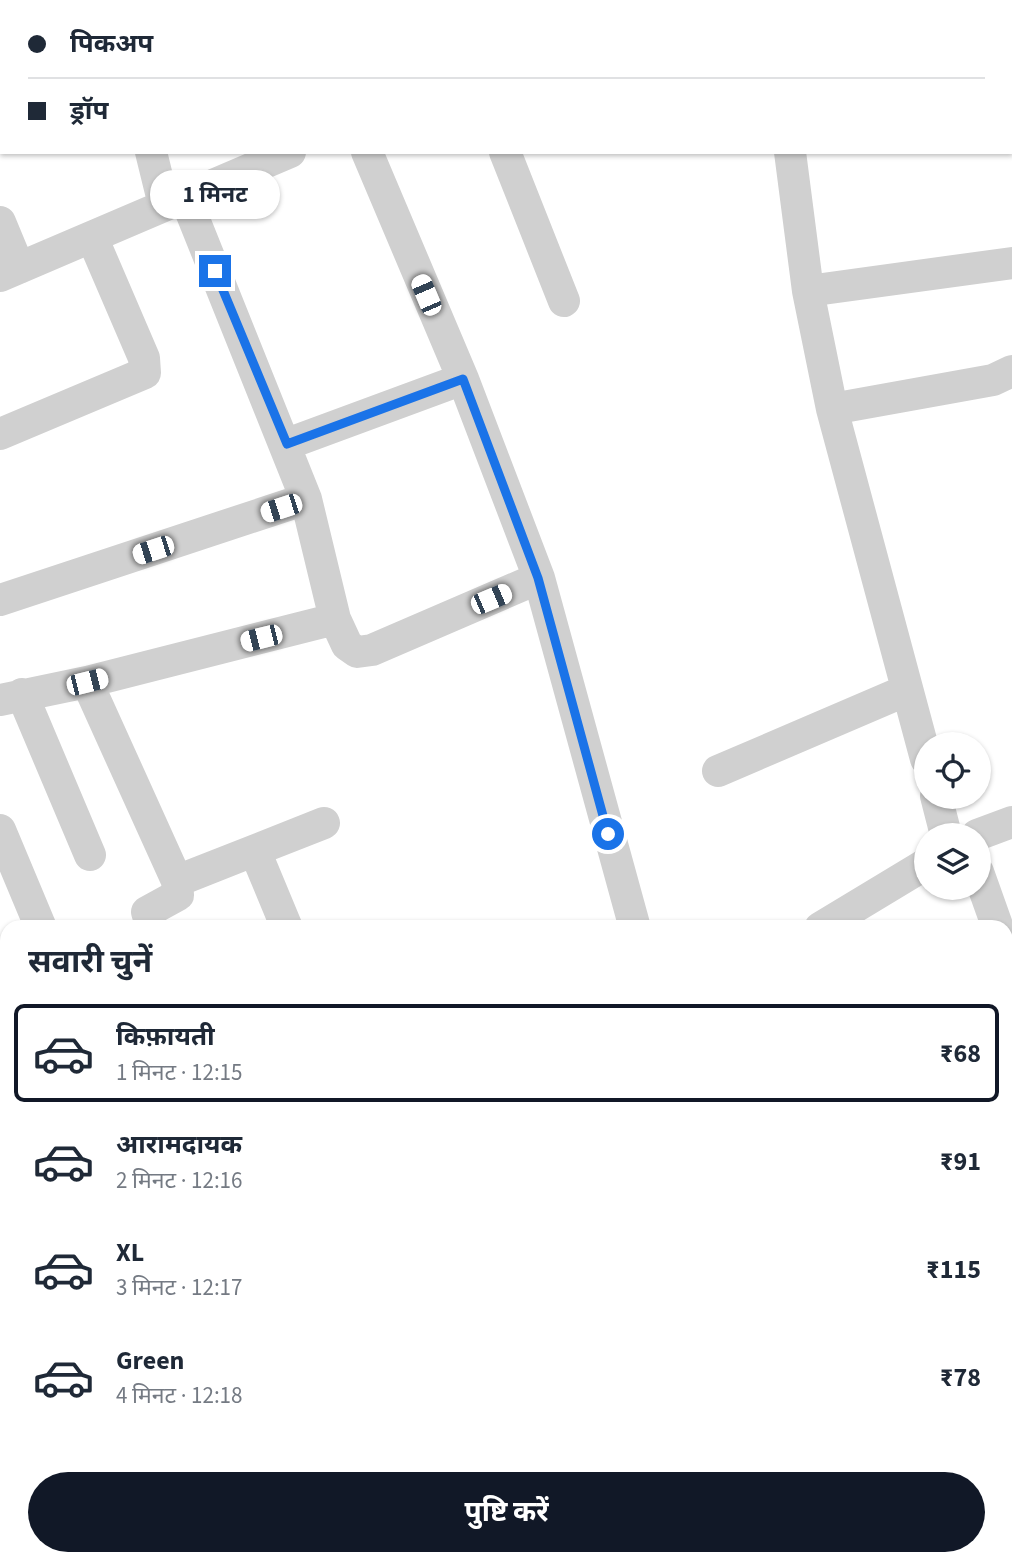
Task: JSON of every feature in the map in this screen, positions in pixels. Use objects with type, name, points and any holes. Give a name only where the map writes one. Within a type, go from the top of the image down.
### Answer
[{"type":"street","points":[[152,154],[287,444],[306,499],[335,619],[347,645],[357,652],[372,650],[538,578]]},
{"type":"street","points":[[0,222],[10,272],[174,201],[251,160],[280,154]]},
{"type":"street","points":[[368,154],[463,379],[538,578],[633,920]]},
{"type":"street","points":[[506,154],[564,301]]},
{"type":"street","points":[[790,154],[808,291],[832,409],[919,732]]},
{"type":"street","points":[[0,434],[145,373],[144,358],[92,237]]},
{"type":"street","points":[[808,291],[1012,263]]},
{"type":"street","points":[[832,409],[993,380],[1012,371]]},
{"type":"street","points":[[287,444],[463,379]]},
{"type":"street","points":[[0,600],[306,499]]},
{"type":"street","points":[[90,855],[11,697],[87,682],[335,619]]},
{"type":"street","points":[[87,682],[177,881],[178,895],[147,912],[150,920]]},
{"type":"street","points":[[718,771],[907,690]]},
{"type":"street","points":[[991,830],[1012,822]]},
{"type":"street","points":[[177,881],[324,823]]},
{"type":"street","points":[[0,830],[38,920]]},
{"type":"street","points":[[254,851],[284,920]]},
{"type":"street","points":[[833,920],[914,871]]},
{"type":"street","points":[[988,900],[995,920]]},
{"type":"route","points":[[215,271],[287,444],[463,379],[538,578],[608,834]]}]
